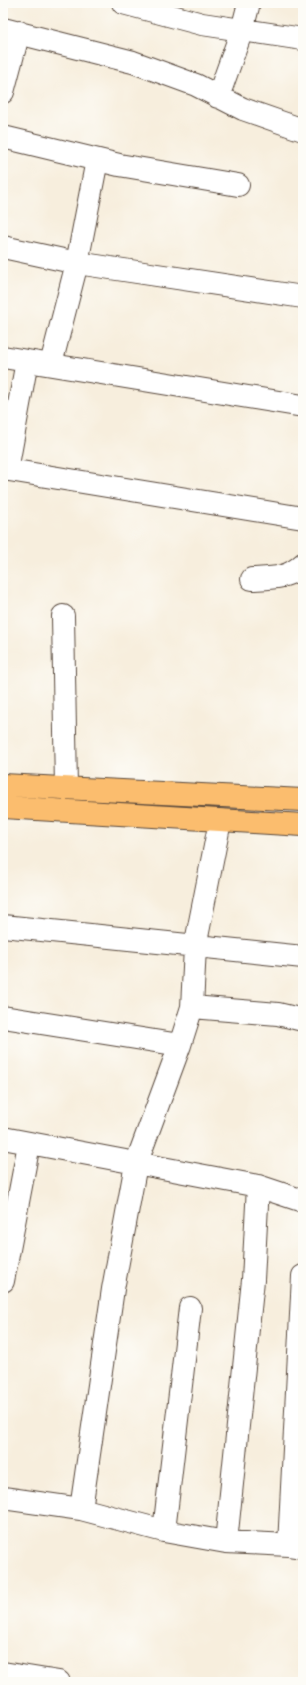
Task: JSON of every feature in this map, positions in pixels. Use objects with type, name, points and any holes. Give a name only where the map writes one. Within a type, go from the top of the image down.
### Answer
[{"type":"main road","points":[[3,785],[303,800]]},
{"type":"main road","points":[[3,807],[303,825]]},
{"type":"street","points":[[123,3],[202,24],[303,40]]},
{"type":"street","points":[[218,96],[242,30],[249,3]]},
{"type":"street","points":[[3,92],[11,31],[133,62],[196,85],[243,109],[303,130]]},
{"type":"street","points":[[3,138],[119,165],[238,185]]},
{"type":"street","points":[[51,364],[77,263],[97,160]]},
{"type":"street","points":[[3,247],[77,263],[303,297]]},
{"type":"street","points":[[3,357],[303,406]]},
{"type":"street","points":[[26,361],[5,469],[303,518]]},
{"type":"street","points":[[252,579],[281,578],[296,571],[303,564]]},
{"type":"street","points":[[63,616],[66,788]]},
{"type":"street","points":[[82,1509],[112,1289],[136,1164],[180,1045],[192,1007],[195,947],[220,821]]},
{"type":"street","points":[[3,926],[303,957]]},
{"type":"street","points":[[192,1007],[278,1014],[303,1020]]},
{"type":"street","points":[[3,1017],[180,1045]]},
{"type":"street","points":[[3,1138],[258,1186],[303,1201]]},
{"type":"street","points":[[3,1281],[29,1144]]},
{"type":"street","points":[[226,1542],[253,1280],[258,1186]]},
{"type":"street","points":[[3,1498],[82,1509],[164,1531],[226,1542],[296,1546],[303,1276]]},
{"type":"street","points":[[164,1531],[190,1308]]},
{"type":"street","points":[[3,1673],[59,1682]]}]
